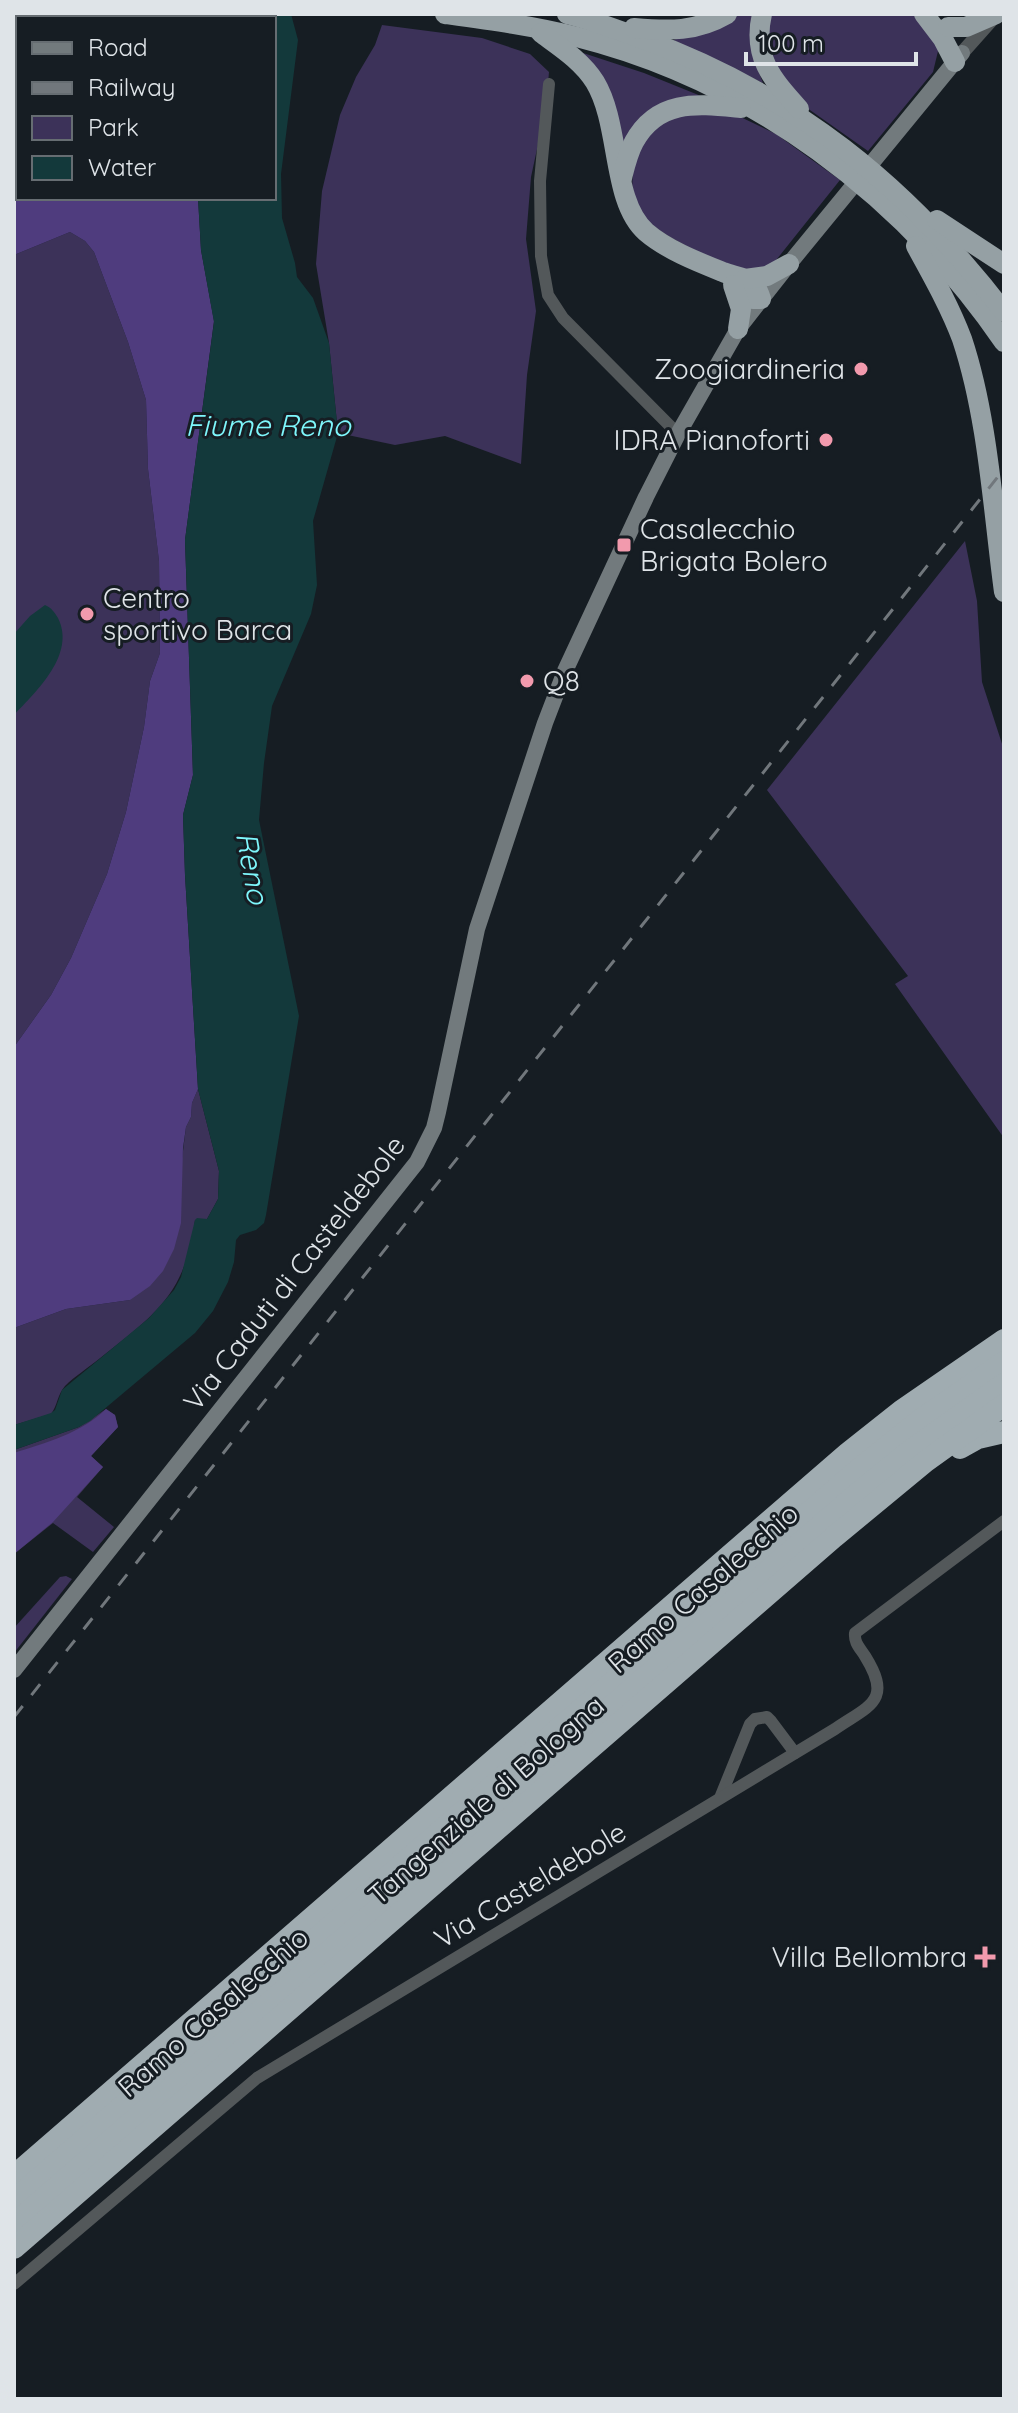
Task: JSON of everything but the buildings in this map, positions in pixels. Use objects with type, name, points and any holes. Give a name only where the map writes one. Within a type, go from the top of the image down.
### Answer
[{"type":"highway","points":[[445,14],[578,37],[698,81],[753,109],[853,176],[903,221],[959,282],[1004,342]]},
{"type":"highway","points":[[567,14],[614,27],[727,75],[813,126],[903,197],[1004,264]]},
{"type":"highway","points":[[614,27],[685,30],[711,23],[727,14]]},
{"type":"highway","points":[[762,14],[759,40],[767,71],[813,126]]},
{"type":"highway","points":[[948,27],[966,27],[996,14]]},
{"type":"highway","points":[[925,15],[948,27],[960,39],[958,58]]},
{"type":"highway","points":[[925,15],[958,58]]},
{"type":"highway","points":[[534,28],[577,61],[593,79],[607,108],[630,210],[642,229],[740,284],[754,285],[761,299]]},
{"type":"highway","points":[[622,178],[634,142],[659,115],[682,105],[697,104],[753,109]]},
{"type":"highway","points":[[903,197],[970,269],[1004,312]]},
{"type":"highway","points":[[903,221],[946,300],[970,366],[978,399],[1004,592]]},
{"type":"highway","points":[[740,284],[767,276],[789,264]]},
{"type":"highway","points":[[738,329],[740,284]]},
{"type":"highway","points":[[901,1411],[939,1372],[1004,1322]]},
{"type":"highway","name":"Tangenziale di Bologna","points":[[14,2176],[848,1453],[968,1362],[1004,1340]]},
{"type":"highway","name":"Ramo Casalecchio","points":[[14,2200],[859,1469],[919,1421],[1004,1362]]},
{"type":"highway","name":"Ramo Casalecchio","points":[[14,2224],[858,1493],[906,1454],[1004,1384]]},
{"type":"highway","name":"Tangenziale di Bologna","points":[[14,2248],[834,1537],[926,1461],[1004,1405]]},
{"type":"highway","points":[[834,1537],[955,1451],[978,1438],[1004,1432]]},
{"type":"main road","name":"Via Caduti di Casteldebole","points":[[14,1670],[417,1162],[431,1136],[438,1112],[465,979],[484,907],[565,671],[607,577],[678,434],[738,329],[958,58]]},
{"type":"street","points":[[14,20],[15,14]]},
{"type":"street","points":[[958,58],[996,14]]},
{"type":"street","points":[[549,84],[540,181],[541,256],[548,295],[563,318],[678,434]]},
{"type":"street","name":"Via Casteldebole","points":[[14,2284],[257,2078],[795,1753],[874,1702],[879,1686],[873,1669],[854,1640],[855,1633],[1004,1521]]},
{"type":"street","points":[[720,1798],[750,1724],[755,1719],[767,1717],[795,1753]]},
{"type":"green space","points":[[739,14],[754,14],[755,62],[763,83],[673,40],[718,27]]},
{"type":"green space","points":[[768,14],[915,14],[939,47],[933,72],[868,151],[800,103],[764,49]]},
{"type":"green space","points":[[382,25],[482,38],[530,54],[549,72],[546,107],[531,177],[526,239],[536,311],[527,375],[521,464],[445,436],[395,445],[338,433],[329,343],[316,264],[322,191],[340,115]]},
{"type":"green space","points":[[574,50],[644,73],[701,96],[622,148]]},
{"type":"green space","points":[[683,110],[726,110],[776,134],[840,180],[773,264],[751,274],[663,233],[639,210],[632,185],[637,151],[648,134]]},
{"type":"green space","name":"Centro sportivo Barca","points":[[70,232],[85,241],[94,252],[146,400],[148,469],[159,561],[160,653],[150,681],[126,812],[107,874],[71,958],[51,995],[14,1047],[14,255]]},
{"type":"green space","points":[[965,541],[977,601],[982,682],[1004,750],[1004,1138],[895,984],[908,976],[767,790]]},
{"type":"green space","points":[[198,1089],[219,1171],[218,1199],[207,1219],[195,1220],[184,1267],[175,1286],[136,1329],[65,1386],[51,1414],[14,1425],[14,1328],[66,1309],[130,1300],[181,1167],[186,1127]]},
{"type":"green space","points":[[106,1409],[115,1415],[118,1427],[91,1456],[103,1467],[77,1497],[114,1527],[93,1552],[53,1523],[14,1554],[14,1450],[79,1427]]},
{"type":"green space","points":[[60,1577],[72,1579],[14,1653],[14,1628]]},
{"type":"shaded area","points":[[16,158],[16,200],[198,200],[201,250],[214,321],[185,540],[193,775],[183,815],[198,1089],[183,1148],[181,1223],[174,1249],[163,1271],[150,1286],[130,1300],[66,1309],[14,1328],[14,1047],[51,995],[71,958],[107,874],[126,812],[150,681],[160,653],[159,561],[148,469],[146,400],[94,252],[85,241],[70,232],[14,255]]},
{"type":"shaded area","points":[[106,1409],[115,1415],[118,1427],[91,1456],[103,1467],[53,1522],[14,1554],[14,1453],[75,1431]]},
{"type":"water","name":"Fiume Reno","points":[[291,14],[298,40],[281,174],[282,218],[297,277],[313,298],[329,343],[338,433],[313,521],[317,585],[311,614],[272,706],[259,820],[299,1016],[264,1223],[236,1240],[228,1282],[213,1311],[195,1333],[90,1421],[14,1450],[14,1425],[55,1410],[62,1390],[149,1318],[174,1290],[181,1277],[195,1220],[207,1219],[218,1199],[219,1171],[198,1089],[183,815],[193,775],[185,540],[214,322],[201,250],[198,200],[276,200],[276,16],[187,16]]},
{"type":"water","points":[[45,605],[58,618],[62,645],[43,683],[14,715],[14,634]]},
{"type":"railway","points":[[14,1717],[1004,469]]},
{"type":"place","name":"Zoogiardineria","points":[[861,369]]},
{"type":"place","name":"IDRA Pianoforti","points":[[826,440]]},
{"type":"place","name":"Casalecchio Brigata Bolero","points":[[624,545]]},
{"type":"place","name":"Centro sportivo Barca","points":[[87,614]]},
{"type":"place","name":"Q8","points":[[527,681]]},
{"type":"place","name":"Villa Bellombra","points":[[985,1957]]},
{"type":"water label","name":"Reno","points":[[252,868]]}]
